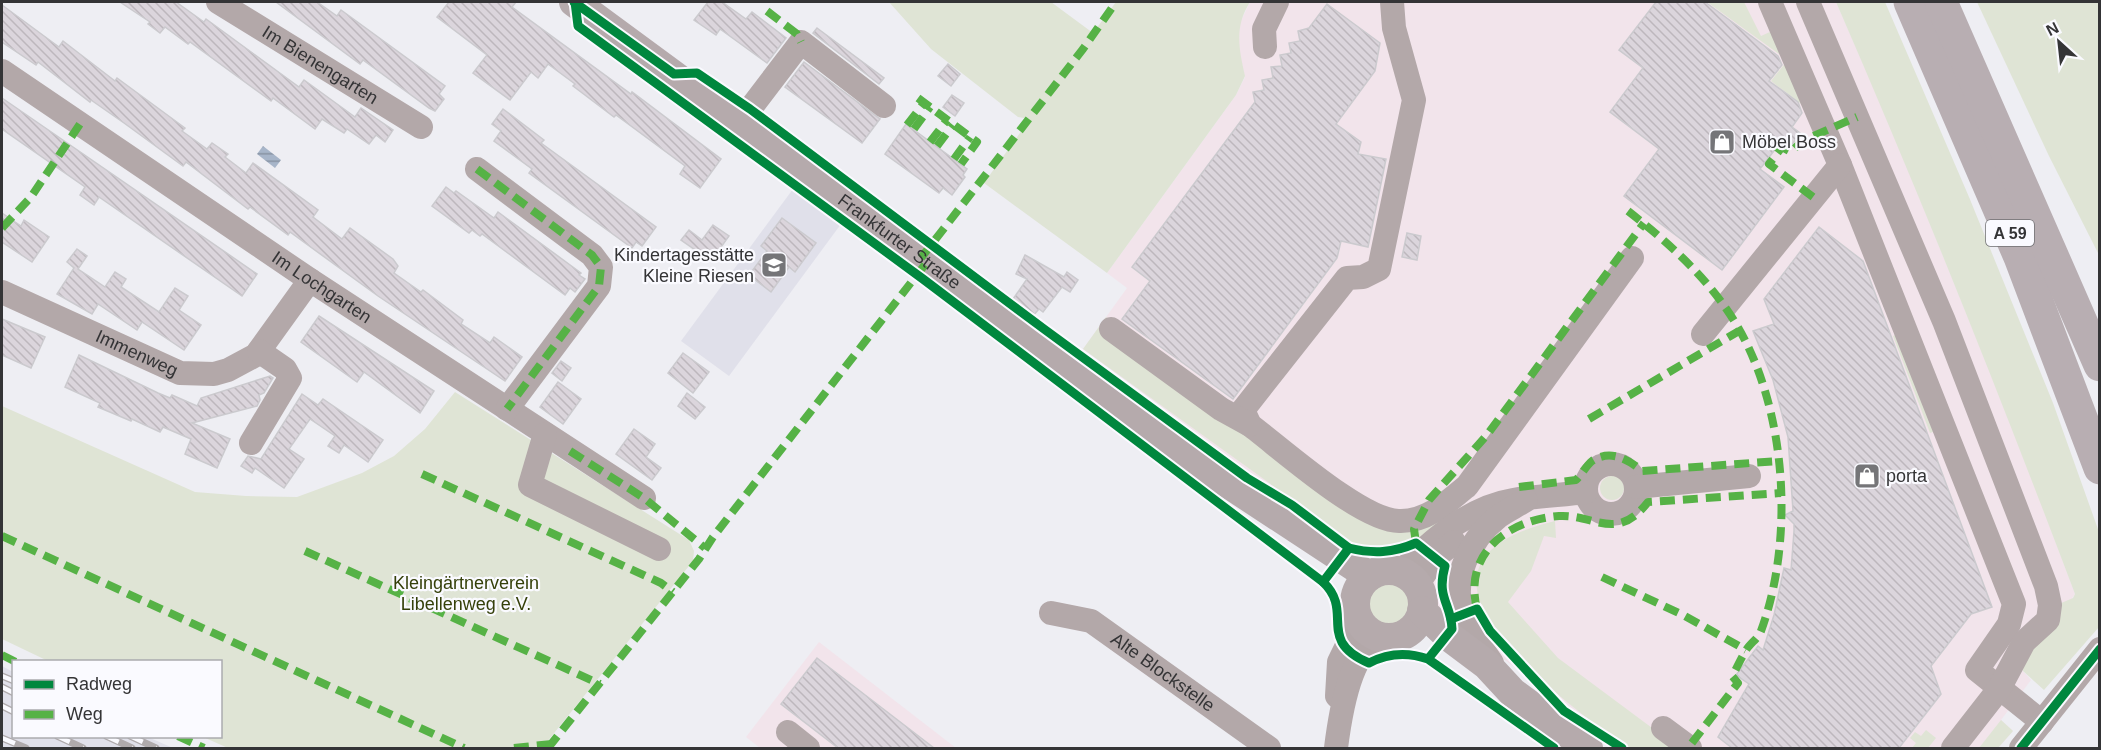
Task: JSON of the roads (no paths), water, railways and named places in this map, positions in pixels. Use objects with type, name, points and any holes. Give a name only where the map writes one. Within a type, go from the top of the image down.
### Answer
[{"type":"highway","name":"A 59","points":[[1910,2],[2020,257],[2100,468]]},
{"type":"highway","name":"A 59","points":[[1941,2],[2100,365]]},
{"type":"main road","name":"Frankfurter Straße","points":[[587,5],[740,122],[1389,603],[1447,635],[1487,665],[1512,692],[1588,748]]},
{"type":"street","name":"Im Bienengarten","points":[[219,2],[421,127]]},
{"type":"street","points":[[1265,47],[1264,29],[1277,2]]},
{"type":"street","points":[[1250,425],[1243,410],[1347,278],[1363,277],[1379,269],[1414,100],[1395,28],[1392,2]]},
{"type":"street","points":[[1770,2],[1840,165],[2014,604],[2009,624],[1977,670],[2042,722]]},
{"type":"street","points":[[1808,2],[1944,321],[2046,586],[2050,605],[2048,620],[2025,642],[1999,689],[1953,748]]},
{"type":"street","points":[[740,122],[801,42],[884,106]]},
{"type":"street","name":"Im Lochgarten","points":[[2,71],[310,280],[644,498]]},
{"type":"street","points":[[1703,334],[1840,165]]},
{"type":"street","points":[[477,169],[592,255],[601,267],[599,286],[507,409]]},
{"type":"street","points":[[1111,329],[1221,409],[1250,425],[1349,500],[1385,520],[1401,522],[1421,518],[1441,508],[1467,486],[1632,258]]},
{"type":"street","name":"Immenweg","points":[[2,292],[180,373],[214,375],[243,364],[260,351],[310,280]]},
{"type":"street","points":[[251,443],[290,378],[285,369],[260,351]]},
{"type":"street","points":[[545,434],[530,485],[659,549]]},
{"type":"street","points":[[1606,464],[1614,464],[1629,472],[1636,487],[1635,495],[1627,507],[1613,513],[1593,506],[1586,492],[1593,471],[1606,464]]},
{"type":"street","points":[[1636,487],[1749,476]]},
{"type":"street","points":[[1466,518],[1467,486]]},
{"type":"street","points":[[1389,603],[1424,547],[1466,518],[1512,500],[1586,492]]},
{"type":"street","points":[[1336,748],[1340,723],[1336,681],[1339,662],[1389,603],[1453,543],[1479,525],[1499,517],[1526,500]]},
{"type":"street","points":[[1499,517],[1482,533],[1470,550],[1462,570],[1459,593],[1463,615],[1512,692]]},
{"type":"street","name":"Alte Blockstelle","points":[[1051,613],[1091,621],[1269,748]]},
{"type":"street","points":[[2021,748],[2100,649]]},
{"type":"street","points":[[1663,728],[1690,748]]},
{"type":"street","points":[[788,732],[808,748]]},
{"type":"water","points":[[263,146],[281,160],[275,168],[257,154]]},
{"type":"railway","points":[[2,676],[12,680]]},
{"type":"railway","points":[[2,687],[12,692]]},
{"type":"railway","points":[[2,706],[12,711]]},
{"type":"railway","points":[[2,738],[26,748]]},
{"type":"railway","points":[[61,738],[83,748]]},
{"type":"railway","points":[[110,738],[132,748]]},
{"type":"railway","points":[[134,738],[156,748]]},
{"type":"place","name":"Möbel Boss","points":[[1722,142]]},
{"type":"place","name":"Kindertagesstätte Kleine Riesen","points":[[774,265]]},
{"type":"place","name":"porta","points":[[1867,476]]},
{"type":"park label","name":"Kleingärtnerverein Libellenweg e.V.","points":[[466,593]]}]
